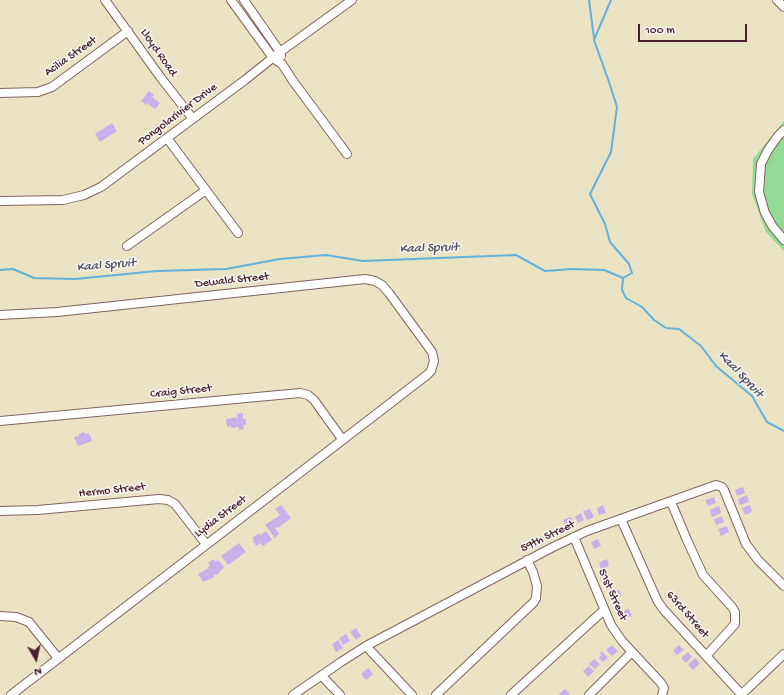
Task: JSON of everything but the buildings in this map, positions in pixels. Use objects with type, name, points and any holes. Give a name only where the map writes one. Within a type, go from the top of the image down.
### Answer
[{"type":"street","name":"Lloyd Road","points":[[105,0],[161,78],[193,119]]},
{"type":"street","points":[[231,0],[273,58],[282,64],[347,154]]},
{"type":"street","points":[[244,0],[280,52],[282,64]]},
{"type":"street","name":"Pongolarivier Drive","points":[[0,201],[63,200],[94,191],[109,182],[280,52],[352,0]]},
{"type":"street","points":[[777,0],[784,7]]},
{"type":"street","name":"Acilia Street","points":[[0,93],[38,92],[52,87],[128,31]]},
{"type":"street","points":[[784,130],[768,150],[762,164],[759,192],[765,213],[773,227],[784,240]]},
{"type":"street","points":[[167,138],[238,233]]},
{"type":"street","points":[[126,246],[206,190]]},
{"type":"street","name":"Dewald Street","points":[[0,315],[57,312],[365,279],[375,281],[382,285],[432,352]]},
{"type":"street","name":"Lydia Street","points":[[11,695],[426,375],[434,366],[434,356],[432,352]]},
{"type":"street","name":"Craig Street","points":[[0,421],[300,393],[308,395],[314,400],[342,439]]},
{"type":"street","name":"59th Street","points":[[293,695],[366,646],[527,560],[574,537],[716,485],[722,487],[746,544],[758,560],[784,586]]},
{"type":"street","name":"Hermo Street","points":[[0,511],[38,510],[159,499],[168,500],[174,504],[206,544]]},
{"type":"street","points":[[671,502],[703,575],[735,612],[735,624],[732,630],[706,656]]},
{"type":"street","name":"63rd Street","points":[[621,519],[657,600],[663,609],[741,695]]},
{"type":"street","name":"51st Street","points":[[574,537],[604,610],[615,632],[661,683],[664,688],[662,695]]},
{"type":"street","points":[[436,695],[534,602],[537,593],[537,586],[533,572],[527,560]]},
{"type":"street","points":[[511,695],[604,610]]},
{"type":"street","points":[[0,616],[16,617],[29,622],[58,658]]},
{"type":"street","points":[[366,646],[412,695]]},
{"type":"street","points":[[589,695],[632,652]]},
{"type":"street","points":[[741,695],[784,654]]},
{"type":"street","points":[[322,676],[340,695]]},
{"type":"green space","points":[[784,121],[784,251],[766,232],[752,194],[753,159]]},
{"type":"waterway","points":[[589,0],[594,38]]},
{"type":"waterway","points":[[611,0],[594,40],[617,107],[611,152],[590,194],[605,224],[610,242],[629,264],[632,273],[623,278]]},
{"type":"waterway","name":"Kaal Spruit","points":[[0,270],[13,269],[34,278],[75,279],[157,271],[226,269],[280,259],[326,255],[363,261],[516,255],[545,271],[572,269],[604,270],[623,278]]},
{"type":"waterway","name":"Kaal Spruit","points":[[623,278],[622,290],[626,298],[642,307],[654,320],[666,328],[679,329],[701,346],[716,366],[752,396],[767,422],[784,431]]}]
